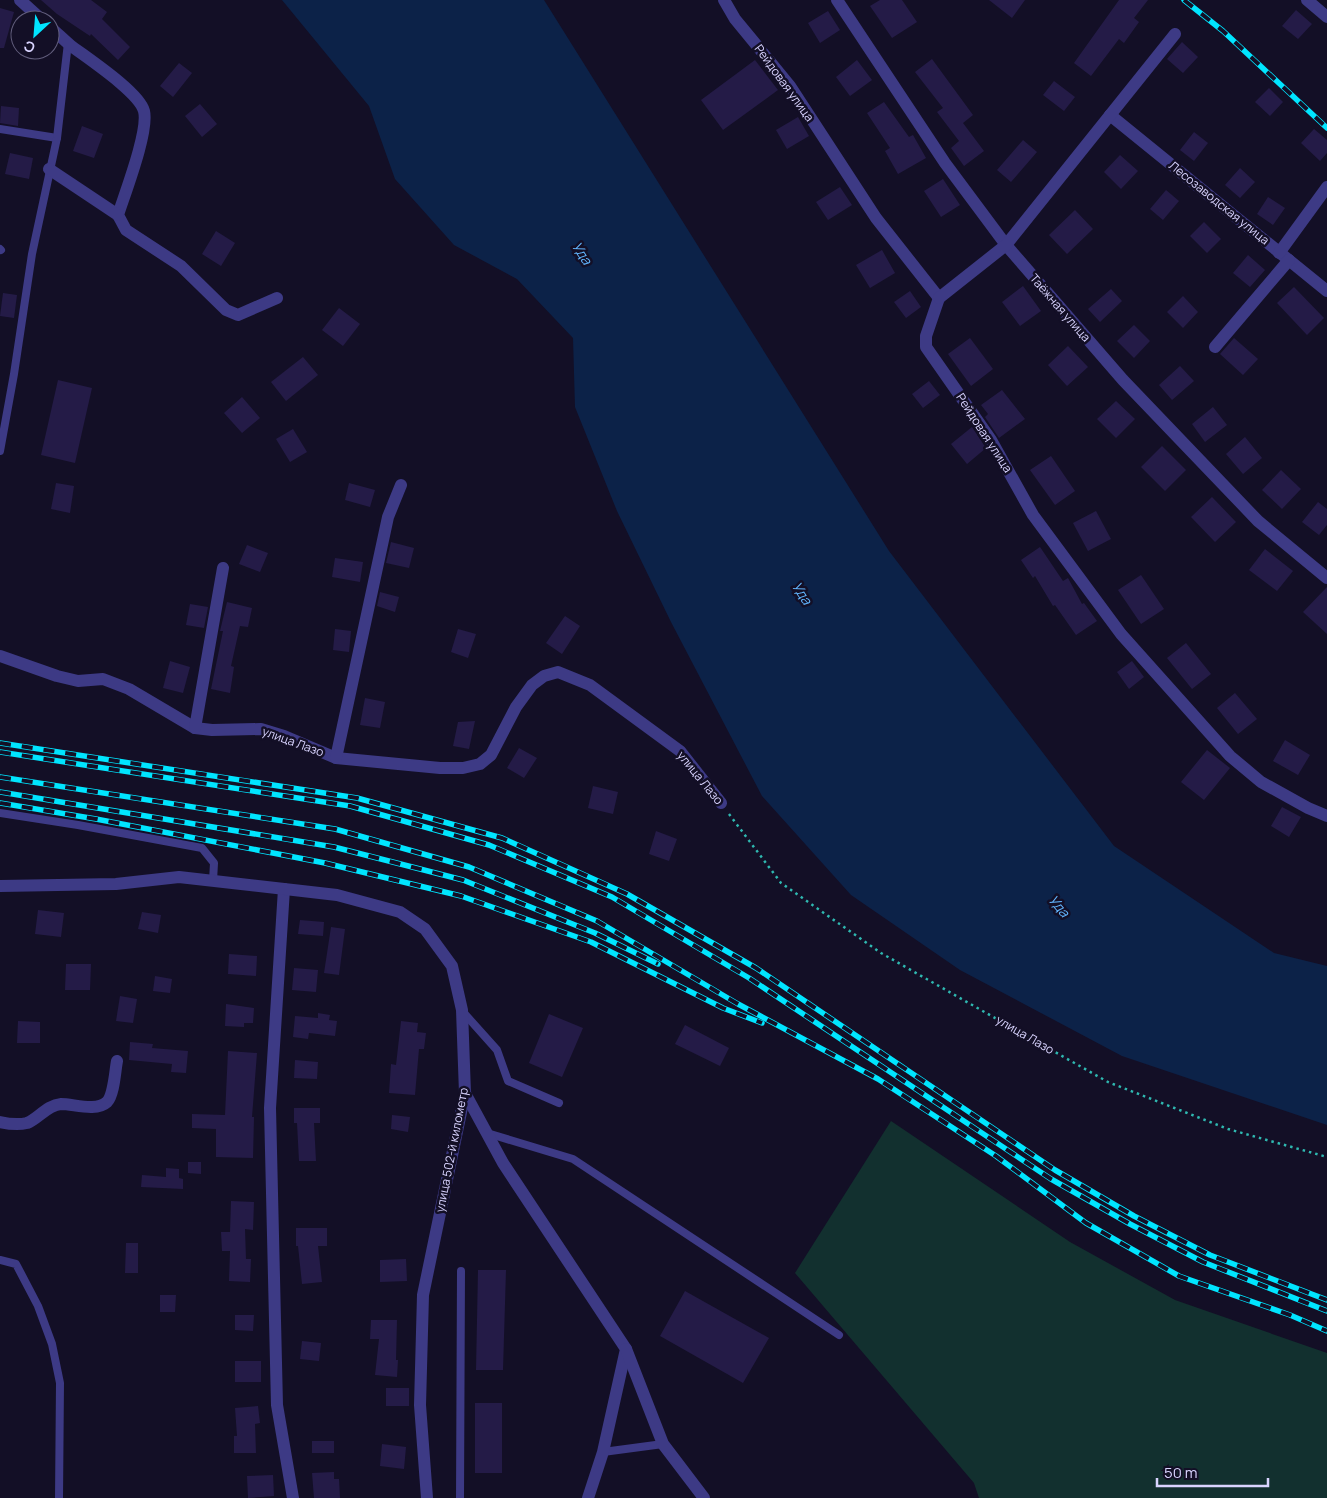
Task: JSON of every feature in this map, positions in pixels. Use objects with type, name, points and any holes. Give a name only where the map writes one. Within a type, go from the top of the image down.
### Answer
[{"type":"street","points":[[20,0],[31,10]]},
{"type":"street","name":"Рейдовая улица","points":[[724,0],[736,19],[790,86],[876,218],[939,298],[926,336],[926,346],[991,440],[1034,515],[1121,634],[1230,756],[1261,782],[1308,808],[1327,816]]},
{"type":"street","name":"Таёжная улица","points":[[837,0],[945,163],[1006,245],[1123,380],[1224,486],[1258,521],[1327,578]]},
{"type":"street","points":[[1306,0],[1327,17]]},
{"type":"street","points":[[939,298],[1006,245],[1175,34]]},
{"type":"street","points":[[60,36],[131,92],[144,110],[144,133],[118,214]]},
{"type":"street","name":"Лесозаводская улица","points":[[1110,115],[1327,292]]},
{"type":"street","points":[[49,169],[118,214],[126,230],[181,266],[232,314],[238,315],[277,298]]},
{"type":"street","points":[[1215,347],[1284,257],[1327,187]]},
{"type":"street","points":[[336,758],[388,517],[401,485]]},
{"type":"street","points":[[195,728],[223,568]]},
{"type":"street","name":"улица Лазо","points":[[0,656],[56,676],[78,681],[103,679],[129,689],[195,728],[212,730],[261,729],[284,736],[336,758],[440,768],[463,768],[480,764],[491,754],[516,707],[532,685],[544,676],[558,672],[590,685],[680,751],[721,803]]},
{"type":"street","name":"улица 502-й километр","points":[[0,886],[116,884],[179,878],[337,895],[400,912],[425,929],[452,966],[462,1010],[465,1093],[423,1295],[420,1405],[427,1498]]},
{"type":"street","points":[[284,889],[270,1108],[277,1405],[293,1498]]},
{"type":"street","points":[[0,1122],[14,1124],[29,1122],[42,1112],[59,1104],[101,1106],[111,1096],[116,1061]]},
{"type":"street","points":[[465,1093],[503,1164],[626,1349],[662,1444],[704,1498]]},
{"type":"street","points":[[588,1498],[603,1452],[626,1349]]},
{"type":"lane","points":[[0,451],[32,254],[56,138],[68,44]]},
{"type":"lane","points":[[0,129],[56,138]]},
{"type":"lane","points":[[0,813],[107,830],[202,848],[214,863],[213,881]]},
{"type":"lane","points":[[462,1010],[497,1050],[508,1081],[559,1103]]},
{"type":"lane","points":[[487,1133],[573,1159],[839,1334]]},
{"type":"lane","points":[[0,1260],[16,1264],[38,1306],[52,1344],[60,1383],[60,1498]]},
{"type":"lane","points":[[460,1498],[461,1271]]},
{"type":"lane","points":[[603,1452],[662,1444]]},
{"type":"path","name":"улица Лазо","points":[[721,803],[781,883],[881,952],[1108,1082],[1228,1129],[1327,1157]]},
{"type":"green space","points":[[891,1121],[1070,1242],[1175,1300],[1327,1353],[1327,1498],[979,1498],[974,1483],[795,1273]]},
{"type":"water","name":"Уда","points":[[282,0],[544,0],[889,551],[1114,846],[1274,953],[1327,966],[1327,1125],[1122,1056],[960,970],[851,895],[762,796],[671,622],[617,511],[575,407],[573,338],[517,279],[454,245],[395,179],[369,106]]},
{"type":"building","points":[[41,0],[91,0],[107,12],[102,19],[130,47],[118,60],[91,34],[90,36],[60,16],[60,10],[52,10]]},
{"type":"building","points":[[880,0],[902,0],[917,22],[892,38],[870,6]]},
{"type":"building","points":[[989,0],[1025,0],[1012,18]]},
{"type":"building","points":[[1119,0],[1148,0],[1134,18],[1139,22],[1124,43],[1119,39],[1091,76],[1074,63]]},
{"type":"building","points":[[0,8],[10,11],[10,26],[4,48],[0,48]]},
{"type":"building","points":[[1296,10],[1312,24],[1298,39],[1282,26]]},
{"type":"building","points":[[828,11],[840,30],[820,43],[808,23]]},
{"type":"building","points":[[1182,42],[1198,57],[1183,73],[1167,59]]},
{"type":"building","points":[[932,59],[973,115],[963,123],[984,151],[964,166],[951,148],[959,141],[937,112],[943,108],[915,72]]},
{"type":"building","points":[[755,60],[778,90],[723,130],[701,100]]},
{"type":"building","points":[[857,60],[872,80],[850,96],[836,77]]},
{"type":"building","points":[[179,63],[192,73],[173,97],[160,86]]},
{"type":"building","points":[[1054,81],[1075,97],[1064,111],[1043,95]]},
{"type":"building","points":[[1269,88],[1283,102],[1270,116],[1255,102]]},
{"type":"building","points":[[884,102],[909,137],[913,135],[926,158],[898,174],[885,151],[890,148],[867,113]]},
{"type":"building","points":[[200,104],[217,124],[202,137],[185,116]]},
{"type":"building","points":[[1,106],[19,108],[18,126],[0,123]]},
{"type":"building","points":[[798,117],[809,136],[787,149],[776,130]]},
{"type":"building","points":[[82,126],[103,134],[94,158],[73,151]]},
{"type":"building","points":[[1314,129],[1327,140],[1327,153],[1320,161],[1301,143]]},
{"type":"building","points":[[1194,132],[1208,143],[1194,161],[1180,150]]},
{"type":"building","points":[[1023,140],[1037,152],[1011,182],[997,170]]},
{"type":"building","points":[[10,153],[33,158],[29,179],[5,174]]},
{"type":"building","points":[[1120,155],[1138,171],[1121,189],[1104,172]]},
{"type":"building","points":[[1240,168],[1255,182],[1240,198],[1225,185]]},
{"type":"building","points":[[943,179],[960,205],[941,217],[924,191]]},
{"type":"building","points":[[840,187],[852,205],[828,220],[816,202]]},
{"type":"building","points":[[1166,190],[1179,201],[1163,220],[1150,209]]},
{"type":"building","points":[[1268,197],[1285,208],[1273,225],[1257,214]]},
{"type":"building","points":[[1075,210],[1093,229],[1067,254],[1049,235]]},
{"type":"building","points":[[1204,222],[1221,239],[1207,253],[1190,236]]},
{"type":"building","points":[[216,231],[235,243],[221,266],[202,254]]},
{"type":"building","points":[[882,250],[895,273],[870,288],[856,265]]},
{"type":"building","points":[[1248,255],[1265,270],[1250,287],[1233,273]]},
{"type":"building","points":[[1023,286],[1041,311],[1020,326],[1002,302]]},
{"type":"building","points":[[1294,287],[1324,318],[1307,335],[1277,303]]},
{"type":"building","points":[[1111,289],[1122,301],[1100,322],[1088,309]]},
{"type":"building","points":[[910,291],[921,307],[906,318],[894,302]]},
{"type":"building","points":[[3,293],[17,295],[14,318],[0,316]]},
{"type":"building","points":[[1183,296],[1198,312],[1183,328],[1167,312]]},
{"type":"building","points":[[339,308],[360,324],[343,346],[322,330]]},
{"type":"building","points":[[1134,325],[1150,341],[1134,358],[1117,341]]},
{"type":"building","points":[[970,338],[993,369],[971,386],[948,354]]},
{"type":"building","points":[[1234,338],[1258,359],[1243,375],[1220,354]]},
{"type":"building","points":[[1068,346],[1088,367],[1067,386],[1048,365]]},
{"type":"building","points":[[303,357],[318,375],[286,401],[271,382]]},
{"type":"building","points":[[1180,366],[1194,381],[1172,400],[1159,385]]},
{"type":"building","points":[[58,380],[92,388],[75,463],[41,455]]},
{"type":"building","points":[[929,381],[940,395],[923,408],[912,394]]},
{"type":"building","points":[[1002,390],[1025,419],[999,438],[985,417],[988,414],[981,405]]},
{"type":"building","points":[[242,397],[260,418],[242,433],[224,413]]},
{"type":"building","points":[[1116,401],[1135,419],[1116,438],[1097,419]]},
{"type":"building","points":[[1213,407],[1227,425],[1205,442],[1192,424]]},
{"type":"building","points":[[972,427],[986,448],[967,464],[951,444]]},
{"type":"building","points":[[293,429],[307,452],[290,462],[276,439]]},
{"type":"building","points":[[1245,437],[1262,458],[1243,474],[1226,454]]},
{"type":"building","points":[[1162,446],[1186,470],[1165,491],[1141,467]]},
{"type":"building","points":[[1051,456],[1075,491],[1055,505],[1030,470]]},
{"type":"building","points":[[1281,470],[1301,489],[1282,509],[1262,490]]},
{"type":"building","points":[[56,483],[74,486],[70,513],[51,509]]},
{"type":"building","points":[[349,483],[375,490],[370,507],[345,500]]},
{"type":"building","points":[[1212,497],[1236,522],[1215,542],[1191,517]]},
{"type":"building","points":[[1318,502],[1327,509],[1327,525],[1319,535],[1302,522]]},
{"type":"building","points":[[1096,511],[1111,539],[1088,551],[1073,523]]},
{"type":"building","points":[[391,542],[414,548],[409,568],[386,563]]},
{"type":"building","points":[[247,545],[268,553],[260,572],[239,564]]},
{"type":"building","points":[[1040,547],[1063,581],[1068,578],[1082,604],[1084,603],[1097,621],[1076,635],[1055,605],[1053,606],[1035,576],[1033,578],[1021,560]]},
{"type":"building","points":[[1265,549],[1293,571],[1277,591],[1249,570]]},
{"type":"building","points":[[335,558],[363,562],[360,582],[332,577]]},
{"type":"building","points":[[1141,575],[1164,609],[1141,624],[1118,590]]},
{"type":"building","points":[[1327,587],[1327,634],[1303,612]]},
{"type":"building","points":[[380,592],[399,597],[395,612],[377,606]]},
{"type":"building","points":[[227,602],[252,608],[248,627],[240,626],[231,666],[234,667],[230,693],[211,689],[223,631],[220,631]]},
{"type":"building","points":[[190,604],[208,607],[204,628],[186,625]]},
{"type":"building","points":[[565,616],[580,626],[562,654],[546,643]]},
{"type":"building","points":[[335,629],[351,631],[349,652],[333,650]]},
{"type":"building","points":[[458,629],[476,634],[468,658],[451,652]]},
{"type":"building","points":[[1186,643],[1211,674],[1192,689],[1167,658]]},
{"type":"building","points":[[170,661],[190,667],[183,693],[163,688]]},
{"type":"building","points":[[1132,661],[1144,677],[1129,689],[1117,672]]},
{"type":"building","points":[[1235,693],[1257,719],[1238,734],[1217,708]]},
{"type":"building","points":[[365,698],[385,702],[380,728],[360,725]]},
{"type":"building","points":[[475,721],[469,749],[453,746],[458,722]]},
{"type":"building","points":[[1285,740],[1310,755],[1298,775],[1273,761]]},
{"type":"building","points":[[519,748],[537,758],[524,778],[507,768]]},
{"type":"building","points":[[1207,750],[1230,768],[1204,800],[1181,782]]},
{"type":"building","points":[[593,786],[618,792],[613,814],[588,808]]},
{"type":"building","points":[[1282,807],[1301,817],[1289,837],[1271,826]]},
{"type":"building","points":[[656,831],[677,839],[669,861],[649,854]]},
{"type":"building","points":[[38,910],[64,913],[61,937],[35,934]]},
{"type":"building","points":[[142,912],[161,915],[158,933],[138,929]]},
{"type":"building","points":[[300,920],[324,922],[323,936],[298,934]]},
{"type":"building","points":[[331,927],[345,929],[339,975],[324,973]]},
{"type":"building","points":[[229,954],[257,956],[256,976],[228,974]]},
{"type":"building","points":[[66,964],[91,964],[90,990],[65,990]]},
{"type":"building","points":[[294,968],[318,970],[316,992],[292,990]]},
{"type":"building","points":[[155,976],[172,979],[170,993],[153,991]]},
{"type":"building","points":[[120,996],[137,999],[133,1023],[116,1021]]},
{"type":"building","points":[[226,1004],[254,1008],[253,1023],[244,1023],[244,1027],[225,1026]]},
{"type":"building","points":[[318,1013],[330,1015],[329,1020],[337,1021],[335,1036],[309,1033],[308,1039],[293,1037],[295,1016],[318,1018]]},
{"type":"building","points":[[549,1014],[583,1028],[562,1077],[529,1063]]},
{"type":"building","points":[[18,1021],[40,1022],[40,1043],[17,1043]]},
{"type":"building","points":[[401,1021],[418,1023],[417,1032],[426,1033],[424,1049],[419,1049],[415,1095],[389,1093],[391,1064],[396,1065]]},
{"type":"building","points":[[685,1025],[729,1048],[720,1066],[675,1044]]},
{"type":"building","points":[[130,1042],[153,1044],[152,1048],[188,1051],[186,1073],[171,1072],[172,1064],[129,1060]]},
{"type":"building","points":[[228,1051],[257,1053],[252,1117],[254,1117],[253,1158],[216,1157],[216,1129],[192,1128],[192,1114],[225,1115]]},
{"type":"building","points":[[295,1060],[318,1062],[317,1079],[294,1078]]},
{"type":"building","points":[[294,1108],[320,1108],[320,1123],[314,1123],[316,1161],[299,1161],[297,1123],[294,1123]]},
{"type":"building","points":[[392,1115],[410,1117],[408,1132],[391,1129]]},
{"type":"building","points":[[188,1162],[201,1162],[201,1174],[188,1173]]},
{"type":"building","points":[[166,1168],[179,1169],[179,1178],[183,1179],[183,1189],[141,1187],[142,1175],[166,1177]]},
{"type":"building","points":[[231,1201],[254,1202],[253,1230],[245,1229],[246,1259],[251,1259],[250,1282],[229,1281],[230,1251],[222,1251],[221,1232],[230,1232]]},
{"type":"building","points":[[296,1228],[327,1228],[327,1246],[318,1246],[322,1282],[302,1284],[298,1246],[296,1246]]},
{"type":"building","points":[[126,1243],[138,1243],[138,1273],[125,1273]]},
{"type":"building","points":[[406,1259],[407,1281],[380,1282],[380,1260]]},
{"type":"building","points":[[478,1270],[506,1270],[503,1370],[476,1370]]},
{"type":"building","points":[[685,1291],[769,1338],[743,1383],[660,1336]]},
{"type":"building","points":[[160,1295],[176,1295],[175,1312],[160,1312]]},
{"type":"building","points":[[235,1315],[254,1315],[253,1331],[235,1330]]},
{"type":"building","points":[[371,1320],[397,1320],[397,1377],[375,1375],[379,1339],[370,1339]]},
{"type":"building","points":[[302,1341],[321,1343],[319,1361],[300,1359]]},
{"type":"building","points":[[235,1361],[261,1361],[261,1382],[235,1382]]},
{"type":"building","points":[[386,1388],[409,1388],[409,1406],[386,1406]]},
{"type":"building","points":[[475,1403],[502,1403],[502,1473],[475,1473]]},
{"type":"building","points":[[258,1406],[260,1423],[255,1424],[256,1453],[234,1453],[234,1436],[237,1436],[235,1408]]},
{"type":"building","points":[[312,1441],[334,1441],[334,1453],[312,1453]]},
{"type":"building","points":[[382,1444],[406,1447],[404,1469],[380,1466]]},
{"type":"building","points":[[334,1472],[334,1479],[339,1479],[340,1498],[314,1498],[312,1473]]},
{"type":"building","points":[[273,1475],[274,1496],[248,1498],[247,1476]]},
{"type":"railway","points":[[1184,0],[1223,31],[1327,128]]},
{"type":"railway","points":[[0,743],[357,798],[502,838],[627,894],[756,968],[1055,1170],[1134,1216],[1210,1255],[1327,1300]]},
{"type":"railway","points":[[0,752],[350,806],[489,845],[612,897],[749,978],[1051,1179],[1130,1224],[1203,1262],[1327,1311]]},
{"type":"railway","points":[[0,777],[335,829],[469,867],[597,921],[738,1004],[878,1079],[996,1156],[1086,1223],[1179,1276],[1290,1315],[1327,1331]]},
{"type":"railway","points":[[0,792],[334,847],[463,880],[595,933],[658,964]]},
{"type":"railway","points":[[0,803],[96,819],[325,863],[461,896],[591,942],[723,1008],[762,1023]]}]
